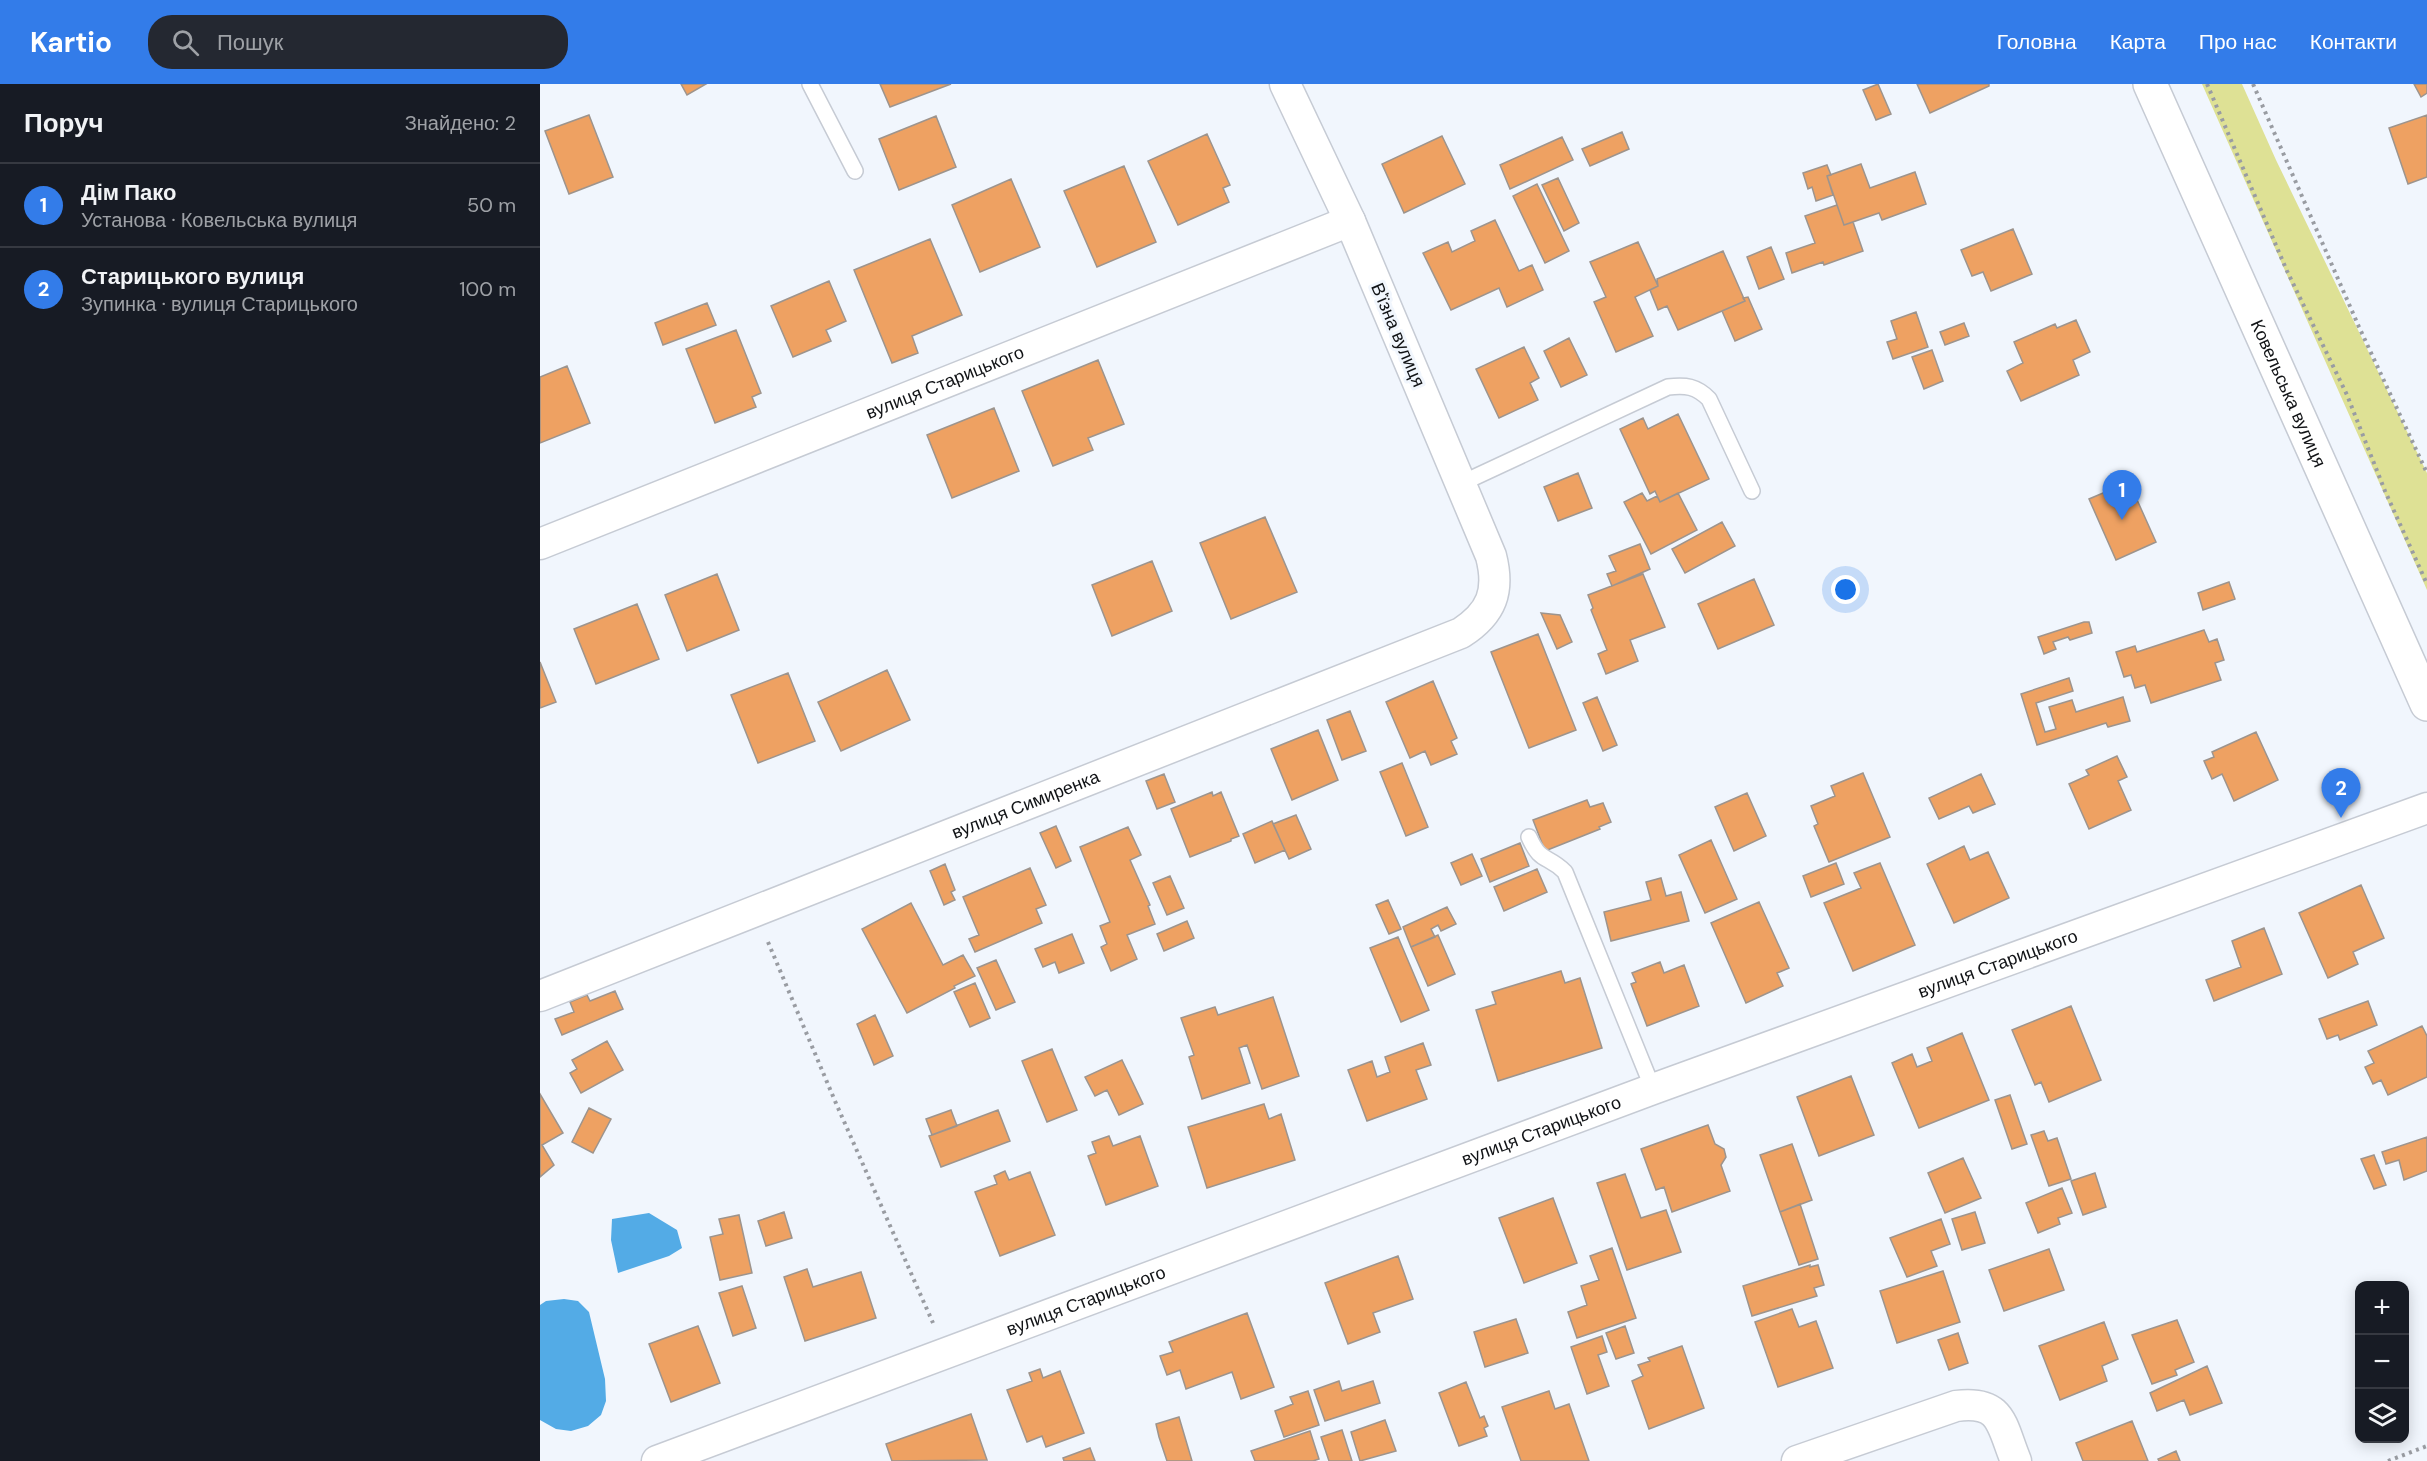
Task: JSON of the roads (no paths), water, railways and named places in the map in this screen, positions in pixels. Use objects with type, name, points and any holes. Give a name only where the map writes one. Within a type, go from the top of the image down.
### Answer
[{"type":"main road","name":"Ковельська вулиця","points":[[2150,84],[2427,704]]},
{"type":"street","name":"В'їзна вулиця","points":[[1285,84],[1350,221],[1491,556],[1496,573],[1494,592]]},
{"type":"street","name":"вулиця Старицького","points":[[540,544],[1350,221]]},
{"type":"street","name":"вулиця Симиренка","points":[[540,996],[1461,633],[1476,623],[1488,608],[1494,592]]},
{"type":"street","name":"вулиця Старицького","points":[[657,1461],[1653,1089],[2427,808]]},
{"type":"street","points":[[1797,1461],[1956,1406],[1975,1403],[1988,1407],[1998,1416],[2016,1461]]},
{"type":"lane","points":[[810,84],[855,171]]},
{"type":"lane","points":[[1460,484],[1668,387],[1684,385],[1699,389],[1709,399],[1752,491]]},
{"type":"lane","points":[[1529,837],[1536,852],[1557,864],[1565,872],[1653,1089]]},
{"type":"water","points":[[649,1213],[677,1230],[682,1248],[669,1256],[618,1273],[611,1240],[612,1219]]},
{"type":"water","points":[[564,1299],[578,1301],[589,1312],[605,1379],[606,1401],[601,1415],[588,1426],[571,1431],[556,1429],[540,1420],[540,1305],[546,1301]]},
{"type":"place","name":"Дім Пако","points":[[2122,520]]},
{"type":"place","name":"Старицького вулиця","points":[[2341,818]]}]
